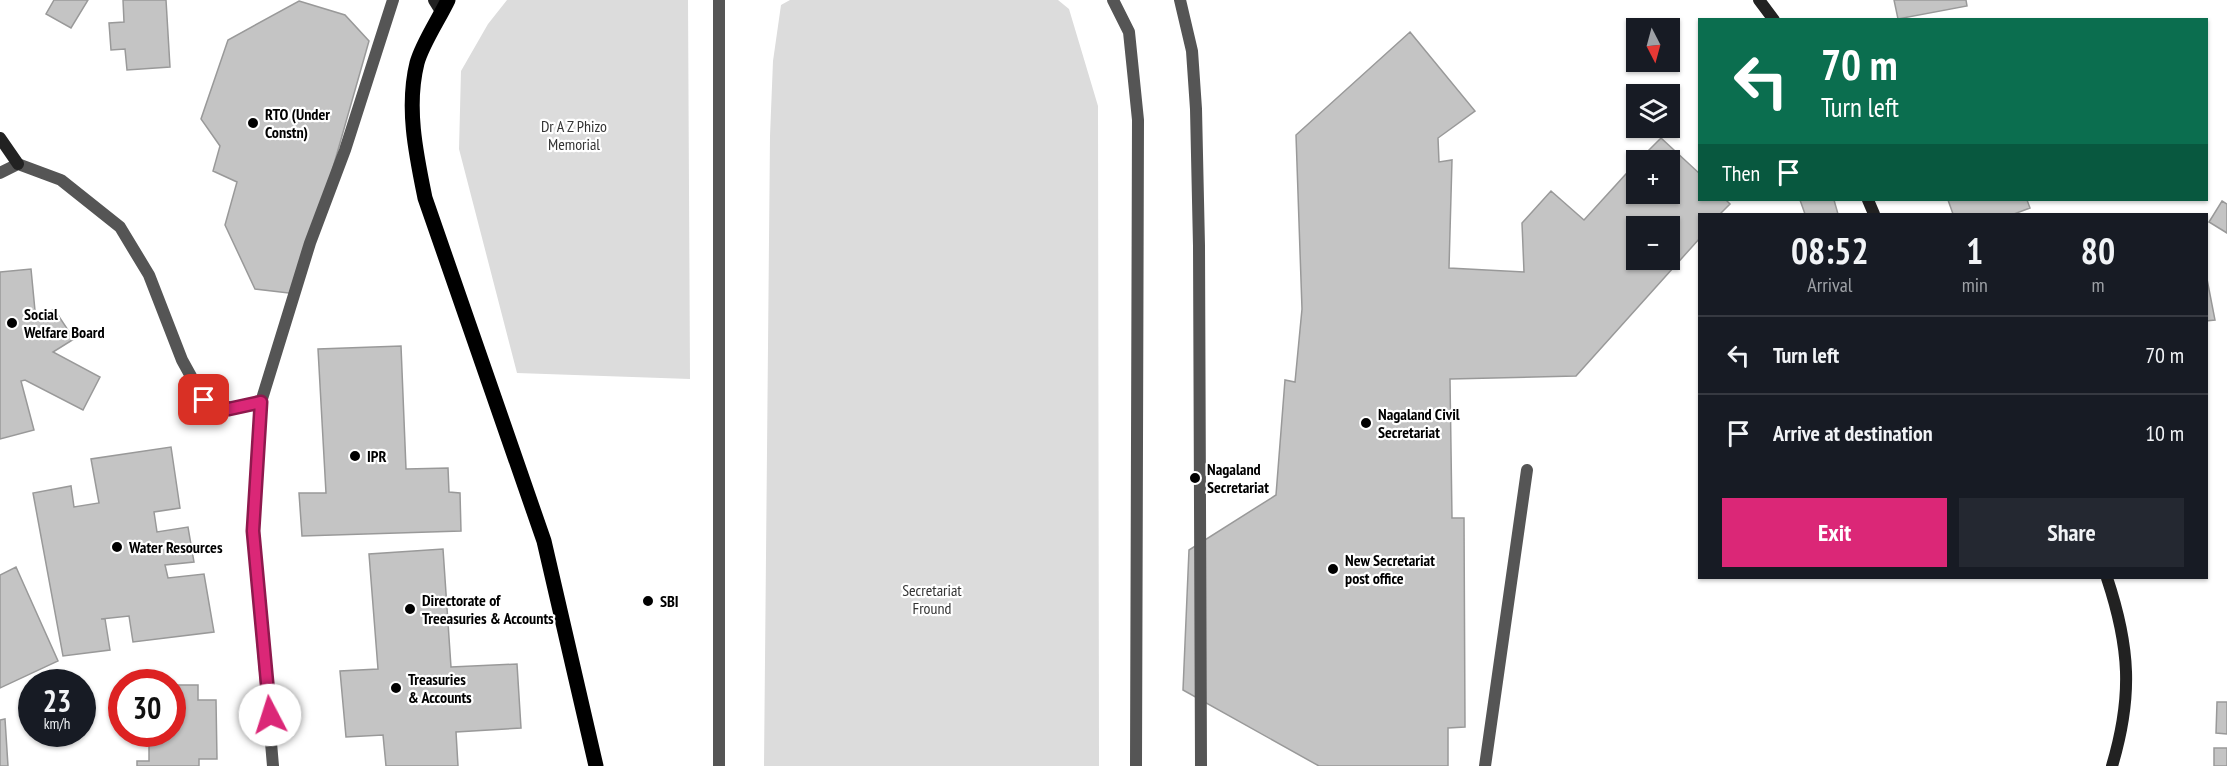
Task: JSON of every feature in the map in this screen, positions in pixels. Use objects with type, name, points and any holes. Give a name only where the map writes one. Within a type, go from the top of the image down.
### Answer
[{"type":"main road","points":[[441,4],[417,62],[412,111],[416,152],[425,198],[544,541],[596,766]]},
{"type":"street","points":[[273,766],[253,531],[261,402],[310,243],[345,150],[393,0]]},
{"type":"street","points":[[719,0],[719,766]]},
{"type":"street","points":[[1113,0],[1129,32],[1138,120],[1136,766]]},
{"type":"street","points":[[1180,0],[1192,51],[1196,109],[1199,246],[1201,766]]},
{"type":"street","points":[[1759,0],[1772,18]]},
{"type":"street","points":[[0,138],[18,164],[61,180],[120,227],[149,274],[182,360],[204,400],[229,409],[261,402]]},
{"type":"street","points":[[0,173],[18,164]]},
{"type":"street","points":[[1485,766],[1527,470]]},
{"type":"street","points":[[2107,579],[2117,607],[2128,675],[2126,705],[2112,766]]},
{"type":"green space","name":"Dr A Z Phizo Memorial","points":[[507,0],[688,0],[690,379],[517,373],[459,149],[461,71],[488,24]]},
{"type":"green space","name":"Secretariat Fround","points":[[790,0],[1058,0],[1069,9],[1098,106],[1099,766],[764,766],[770,136],[773,61],[781,5]]},
{"type":"building","points":[[54,0],[88,0],[71,28],[46,14]]},
{"type":"building","points":[[123,0],[166,0],[170,67],[127,70],[125,49],[111,50],[109,23],[124,22]]},
{"type":"building","points":[[1894,0],[1966,0],[1967,6],[1898,18]]},
{"type":"building","points":[[299,1],[345,15],[369,41],[297,294],[255,289],[225,225],[237,182],[213,171],[220,146],[201,119],[228,40]]},
{"type":"building","name":"Nagaland Civil Secretariat","points":[[1410,32],[1475,111],[1438,138],[1439,162],[1452,160],[1449,268],[1524,272],[1522,223],[1551,191],[1584,220],[1626,174],[1626,204],[1680,204],[1680,156],[1698,172],[1698,201],[1727,201],[1730,204],[1721,213],[1698,213],[1698,240],[1680,260],[1680,216],[1626,216],[1626,270],[1671,270],[1576,376],[1450,379],[1452,518],[1464,518],[1465,727],[1448,728],[1448,766],[1319,766],[1183,690],[1189,550],[1276,495],[1285,380],[1295,382],[1302,309],[1296,135]]},
{"type":"building","name":"Nagaland Civil Secretariat","points":[[1661,138],[1674,150],[1649,150]]},
{"type":"building","points":[[1800,201],[1834,201],[1838,213],[1805,213]]},
{"type":"building","points":[[1948,201],[2027,201],[2030,208],[2017,213],[1953,213]]},
{"type":"building","points":[[2222,201],[2227,204],[2227,233],[2209,222]]},
{"type":"building","points":[[31,269],[36,321],[54,309],[74,339],[53,352],[100,377],[83,410],[25,380],[21,381],[34,430],[0,439],[0,272]]},
{"type":"building","points":[[2208,284],[2215,320],[2208,321]]},
{"type":"building","points":[[401,346],[406,469],[448,468],[449,492],[460,493],[461,531],[302,536],[299,493],[326,493],[318,349]]},
{"type":"building","name":"Water Resources","points":[[171,447],[180,508],[154,512],[157,532],[188,527],[194,562],[165,565],[168,578],[204,574],[214,632],[133,642],[129,616],[101,619],[105,619],[110,650],[63,656],[33,493],[71,486],[74,507],[99,503],[91,459]]},
{"type":"building","name":"Directorate of Treeasuries & Accounts","points":[[443,549],[451,667],[517,664],[521,728],[456,732],[458,766],[386,766],[383,735],[346,737],[340,671],[378,669],[369,554]]},
{"type":"building","points":[[16,567],[58,661],[41,669],[18,669],[18,680],[0,688],[0,575]]},
{"type":"building","points":[[186,685],[198,685],[198,700],[216,700],[217,759],[199,759],[199,766],[137,766],[137,761],[149,761],[149,747],[186,747]]},
{"type":"building","points":[[2217,702],[2227,702],[2227,734],[2216,733]]},
{"type":"building","points":[[5,719],[8,766],[0,766],[0,720]]},
{"type":"building","points":[[2214,748],[2227,748],[2227,766],[2214,766]]},
{"type":"place","name":"RTO (Under Constn)","points":[[253,123]]},
{"type":"place","name":"Social Welfare Board","points":[[12,323]]},
{"type":"place","name":"Nagaland Civil Secretariat","points":[[1366,423]]},
{"type":"place","name":"IPR","points":[[355,456]]},
{"type":"place","name":"Nagaland Secretariat","points":[[1195,478]]},
{"type":"place","name":"Water Resources","points":[[117,547]]},
{"type":"place","name":"New Secretariat post office","points":[[1333,569]]},
{"type":"place","name":"SBI","points":[[648,601]]},
{"type":"place","name":"Directorate of Treeasuries & Accounts","points":[[410,609]]},
{"type":"place","name":"Treasuries & Accounts","points":[[396,688]]},
{"type":"route","points":[[204,400],[229,409],[261,402],[253,531],[270,715]]}]
